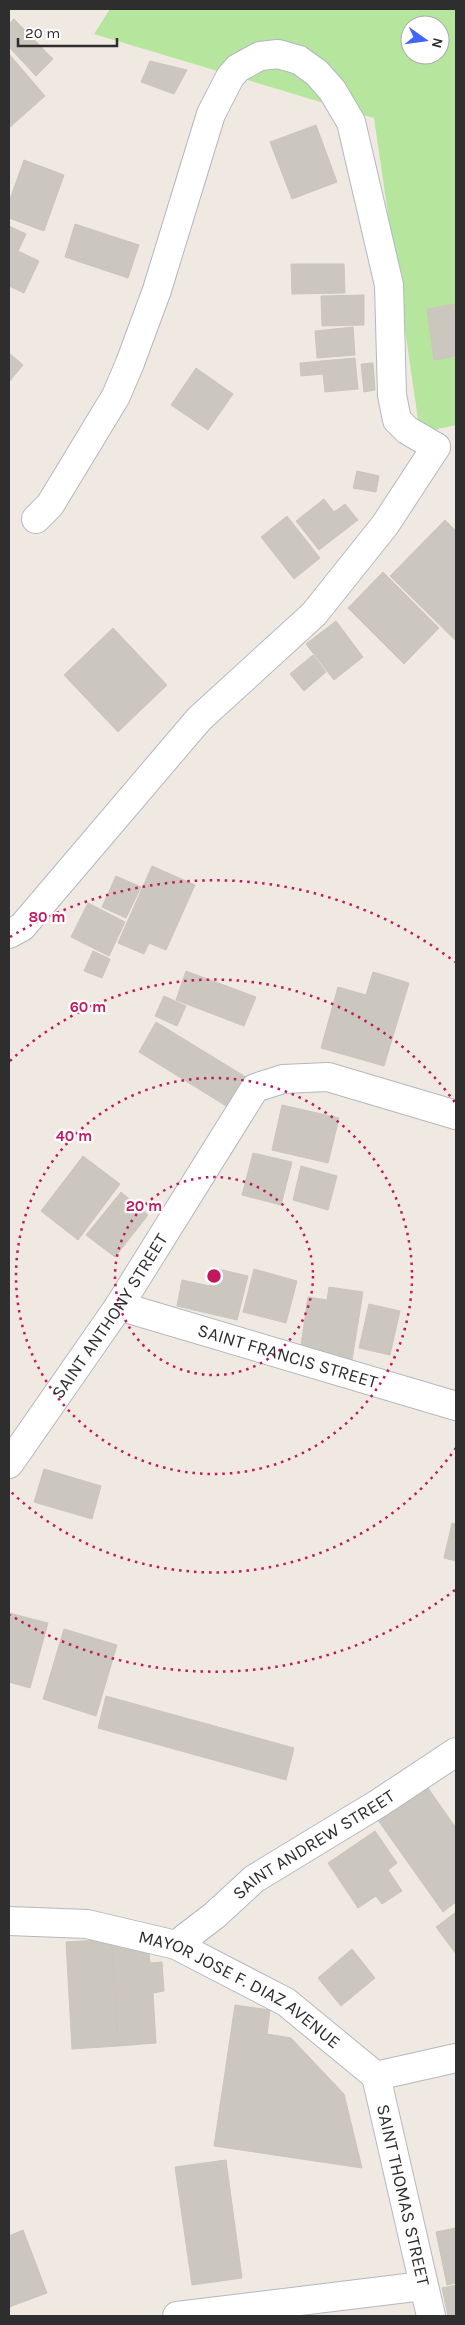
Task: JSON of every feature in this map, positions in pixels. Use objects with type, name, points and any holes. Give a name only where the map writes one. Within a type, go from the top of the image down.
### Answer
[{"type":"street","points":[[9,934],[22,927],[199,719],[314,614],[446,443],[407,430],[397,420],[392,395],[389,285],[351,122],[332,90],[317,73],[300,60],[278,54],[260,56],[238,68],[230,77],[215,107],[179,214],[157,290],[116,396],[50,505],[36,520]]},
{"type":"street","name":"SAINT ANTHONY STREET","points":[[9,1464],[119,1306],[255,1088],[283,1079],[328,1077],[456,1115]]},
{"type":"street","name":"SAINT FRANCIS STREET","points":[[119,1306],[456,1406]]},
{"type":"street","name":"SAINT ANDREW STREET","points":[[176,1945],[215,1915],[254,1879],[379,1803],[456,1752]]},
{"type":"street","name":"MAYOR JOSE F. DIAZ AVENUE","points":[[9,1921],[87,1924],[176,1945],[286,2002],[376,2076]]},
{"type":"street","points":[[376,2076],[456,2058]]},
{"type":"street","name":"SAINT THOMAS STREET","points":[[376,2076],[431,2316]]},
{"type":"street","points":[[177,2316],[423,2286]]},
{"type":"green space","points":[[110,9],[456,9],[456,425],[420,433],[374,118],[94,34]]},
{"type":"building","points":[[14,19],[53,59],[36,76],[9,47],[9,24]]},
{"type":"building","points":[[9,54],[45,96],[9,128]]},
{"type":"building","points":[[150,61],[187,70],[174,94],[141,82]]},
{"type":"building","points":[[316,125],[337,182],[292,199],[270,142]]},
{"type":"building","points":[[24,160],[64,175],[44,231],[9,218],[9,202]]},
{"type":"building","points":[[75,224],[139,245],[128,278],[65,257]]},
{"type":"building","points":[[9,226],[26,234],[18,251],[39,261],[24,293],[9,286]]},
{"type":"building","points":[[291,264],[344,264],[345,293],[292,294]]},
{"type":"building","points":[[364,295],[364,325],[322,326],[321,296]]},
{"type":"building","points":[[456,304],[456,356],[434,360],[427,309]]},
{"type":"building","points":[[353,327],[355,355],[317,358],[315,331]]},
{"type":"building","points":[[9,353],[23,365],[9,382]]},
{"type":"building","points":[[355,358],[358,389],[325,392],[323,374],[301,376],[300,363]]},
{"type":"building","points":[[373,363],[375,390],[364,392],[361,364]]},
{"type":"building","points":[[196,368],[233,394],[208,430],[171,405]]},
{"type":"building","points":[[357,471],[379,476],[376,492],[353,488]]},
{"type":"building","points":[[324,499],[334,512],[345,504],[358,520],[319,550],[296,521]]},
{"type":"building","points":[[287,516],[320,558],[294,579],[261,537]]},
{"type":"building","points":[[445,520],[456,531],[456,641],[390,576]]},
{"type":"building","points":[[383,572],[439,628],[404,664],[348,608]]},
{"type":"building","points":[[336,621],[363,657],[334,680],[306,644]]},
{"type":"building","points":[[113,628],[167,685],[118,732],[64,675]]},
{"type":"building","points":[[313,655],[326,672],[304,691],[290,674]]},
{"type":"building","points":[[152,866],[195,885],[166,950],[149,943],[144,954],[118,943]]},
{"type":"building","points":[[116,876],[141,887],[126,918],[102,907]]},
{"type":"building","points":[[88,903],[125,922],[109,956],[71,937]]},
{"type":"building","points":[[93,951],[110,959],[102,978],[84,971]]},
{"type":"building","points":[[186,971],[256,997],[244,1026],[176,1000]]},
{"type":"building","points":[[373,972],[409,983],[384,1066],[321,1048],[338,987],[366,995]]},
{"type":"building","points":[[164,996],[186,1006],[177,1026],[155,1016]]},
{"type":"building","points":[[156,1022],[249,1079],[231,1109],[139,1052]]},
{"type":"building","points":[[282,1105],[339,1118],[328,1163],[272,1150]]},
{"type":"building","points":[[253,1153],[292,1162],[281,1205],[242,1195]]},
{"type":"building","points":[[83,1156],[120,1184],[78,1240],[41,1211]]},
{"type":"building","points":[[301,1166],[337,1176],[328,1210],[293,1200]]},
{"type":"building","points":[[121,1192],[148,1215],[115,1257],[86,1235]]},
{"type":"building","points":[[214,1268],[248,1276],[237,1320],[177,1306],[182,1280],[210,1286]]},
{"type":"building","points":[[254,1269],[297,1281],[286,1323],[243,1312]]},
{"type":"building","points":[[329,1287],[363,1292],[352,1360],[300,1352],[308,1297],[327,1300]]},
{"type":"building","points":[[369,1304],[400,1311],[390,1355],[359,1348]]},
{"type":"building","points":[[44,1469],[101,1486],[92,1519],[34,1502]]},
{"type":"building","points":[[452,1523],[456,1524],[456,1561],[444,1558]]},
{"type":"building","points":[[9,1613],[48,1623],[30,1688],[9,1682]]},
{"type":"building","points":[[64,1629],[117,1645],[96,1716],[43,1699]]},
{"type":"building","points":[[106,1696],[294,1748],[286,1780],[98,1728]]},
{"type":"building","points":[[423,1781],[456,1828],[456,1902],[443,1912],[375,1816]]},
{"type":"building","points":[[375,1831],[397,1863],[388,1870],[402,1891],[382,1904],[376,1896],[358,1908],[328,1863]]},
{"type":"building","points":[[456,1912],[456,1954],[436,1927]]},
{"type":"building","points":[[112,1939],[118,2046],[72,2049],[66,1942]]},
{"type":"building","points":[[148,1942],[150,1963],[162,1962],[164,1991],[153,1993],[156,2043],[118,2046],[112,1945]]},
{"type":"building","points":[[352,1949],[375,1978],[341,2006],[318,1978]]},
{"type":"building","points":[[235,2005],[270,2010],[267,2034],[291,2038],[344,2094],[362,2168],[214,2146]]},
{"type":"building","points":[[226,2160],[242,2278],[192,2285],[175,2167]]},
{"type":"building","points":[[456,2228],[456,2283],[447,2285],[436,2232]]},
{"type":"building","points":[[23,2230],[47,2293],[9,2307],[9,2236]]},
{"type":"building","points":[[456,2285],[456,2316],[448,2316],[442,2288]]}]
